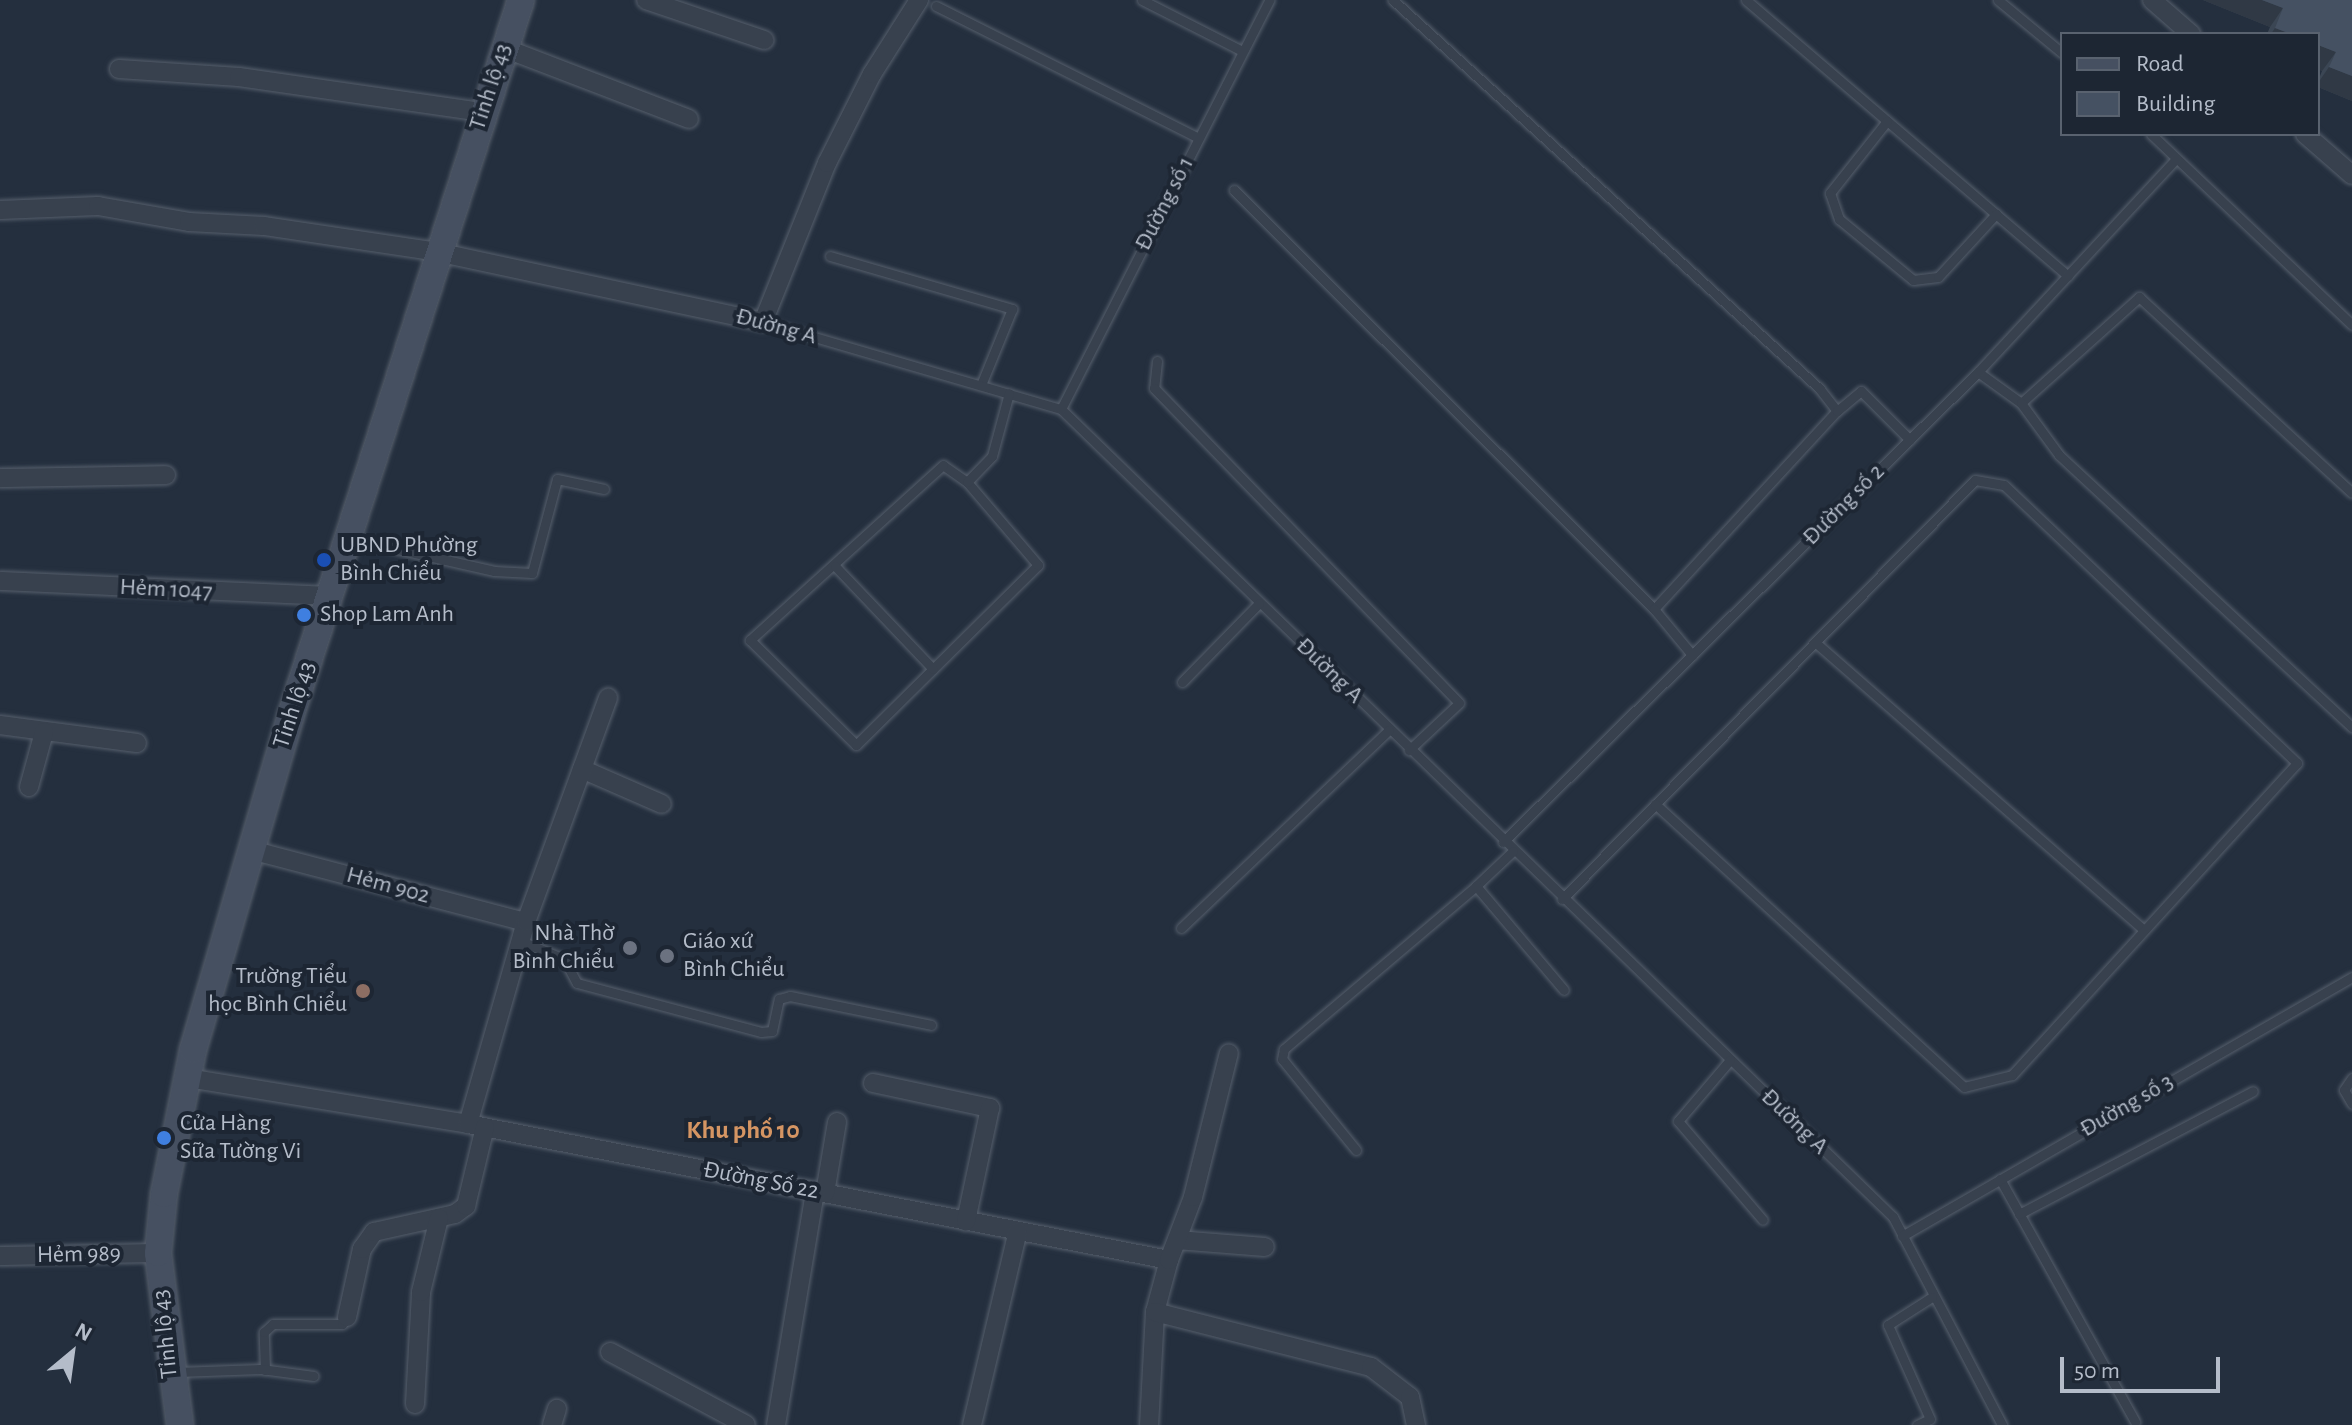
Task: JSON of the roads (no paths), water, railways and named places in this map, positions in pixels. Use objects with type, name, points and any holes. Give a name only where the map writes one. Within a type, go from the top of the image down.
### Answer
[{"type":"main road","name":"Tỉnh lộ 43","points":[[180,1425],[169,1372],[158,1253],[164,1194],[188,1078],[251,850],[437,252],[521,0]]},
{"type":"street","points":[[646,0],[764,40]]},
{"type":"street","points":[[2152,0],[2189,32]]},
{"type":"street","points":[[763,322],[827,163],[872,74],[928,3]]},
{"type":"street","points":[[504,48],[689,119]]},
{"type":"street","points":[[119,69],[239,77],[483,112]]},
{"type":"street","points":[[2307,136],[2352,175]]},
{"type":"street","name":"Đường A","points":[[0,210],[98,206],[189,222],[264,226],[437,252],[763,322]]},
{"type":"street","points":[[0,478],[166,475]]},
{"type":"street","name":"Hẻm 1047","points":[[0,581],[332,596]]},
{"type":"street","points":[[347,1317],[370,1236],[439,1218],[466,1206],[476,1125],[526,922],[608,698]]},
{"type":"street","points":[[0,725],[137,743]]},
{"type":"street","points":[[29,787],[44,732]]},
{"type":"street","points":[[582,769],[662,804]]},
{"type":"street","name":"Hẻm 902","points":[[251,850],[526,922]]},
{"type":"street","points":[[1149,1425],[1155,1312],[1169,1260],[1193,1197],[1229,1053]]},
{"type":"street","name":"Đường Số 22","points":[[188,1078],[476,1125],[1169,1260]]},
{"type":"street","points":[[873,1083],[990,1108],[966,1221]]},
{"type":"street","points":[[776,1425],[820,1192],[837,1122]]},
{"type":"street","points":[[415,1404],[421,1292],[439,1218]]},
{"type":"street","points":[[972,1425],[1018,1231]]},
{"type":"street","points":[[1177,1240],[1265,1247]]},
{"type":"street","name":"Hẻm 989","points":[[0,1256],[158,1253]]},
{"type":"street","points":[[1155,1312],[1371,1367],[1410,1397],[1416,1425]]},
{"type":"street","points":[[610,1352],[746,1425]]},
{"type":"lane","points":[[1142,0],[1242,51]]},
{"type":"lane","name":"Đường số 1","points":[[1061,409],[1269,0]]},
{"type":"lane","points":[[1393,0],[1820,389],[1837,411]]},
{"type":"lane","points":[[1746,0],[2068,276]]},
{"type":"lane","points":[[1998,0],[2060,51]]},
{"type":"lane","points":[[928,3],[1199,138]]},
{"type":"lane","points":[[1887,121],[1830,193],[1839,219],[1913,280],[1938,277],[1996,214]]},
{"type":"lane","points":[[2153,136],[2352,325]]},
{"type":"lane","name":"Đường số 2","points":[[1503,842],[1978,372],[2176,159]]},
{"type":"lane","points":[[1234,190],[1654,609],[1692,655]]},
{"type":"lane","points":[[830,256],[1012,309],[981,385]]},
{"type":"lane","points":[[2021,403],[2139,297],[2352,493]]},
{"type":"lane","name":"Đường A","points":[[763,322],[1061,409],[1503,842],[1893,1217],[1932,1297],[2002,1425]]},
{"type":"lane","points":[[1157,361],[1154,388],[1459,703],[1409,750]]},
{"type":"lane","points":[[1978,372],[2021,403],[2059,455],[2352,727]]},
{"type":"lane","points":[[1654,609],[1837,411],[1861,391],[1910,440]]},
{"type":"lane","points":[[967,482],[992,456],[1009,393]]},
{"type":"lane","points":[[943,465],[967,482],[1038,565],[856,745],[750,640],[835,566],[943,465]]},
{"type":"lane","points":[[349,538],[494,571],[532,573],[557,479],[604,489]]},
{"type":"lane","points":[[1562,899],[1655,804],[1975,480],[2004,485],[2297,763],[2012,1075],[1964,1087],[1655,804]]},
{"type":"lane","points":[[835,566],[933,669]]},
{"type":"lane","points":[[1182,682],[1259,603]]},
{"type":"lane","points":[[1815,642],[2144,930]]},
{"type":"lane","points":[[1181,928],[1389,730]]},
{"type":"lane","points":[[1356,1150],[1282,1059],[1284,1049],[1513,851]]},
{"type":"lane","points":[[1476,886],[1564,990]]},
{"type":"lane","points":[[521,941],[564,959],[577,983],[761,1032],[772,1031],[779,999],[790,996],[931,1025]]},
{"type":"lane","name":"Đường số 3","points":[[1902,1236],[2352,977]]},
{"type":"lane","points":[[1730,1060],[1678,1121],[1763,1220]]},
{"type":"lane","points":[[2352,1078],[2344,1090],[2352,1104]]},
{"type":"lane","points":[[2019,1214],[2253,1091]]},
{"type":"lane","points":[[2000,1179],[2135,1422]]},
{"type":"lane","points":[[1917,1425],[1930,1419],[1888,1325],[1932,1297]]},
{"type":"lane","points":[[265,1370],[264,1332],[273,1324],[342,1324],[347,1317]]},
{"type":"lane","points":[[169,1372],[265,1370],[314,1376]]},
{"type":"place","name":"UBND Phường Bình Chiểu","points":[[324,560]]},
{"type":"place","name":"Shop Lam Anh","points":[[304,615]]},
{"type":"place","name":"Nhà Thờ Bình Chiểu","points":[[630,948]]},
{"type":"place","name":"Giáo xứ Bình Chiểu","points":[[667,956]]},
{"type":"place","name":"Trường Tiểu học Bình Chiểu","points":[[363,991]]},
{"type":"place","name":"Cửa Hàng Sữa Tường Vi","points":[[164,1138]]},
{"type":"district","name":"Khu phố 10","points":[[743,1131]]}]
